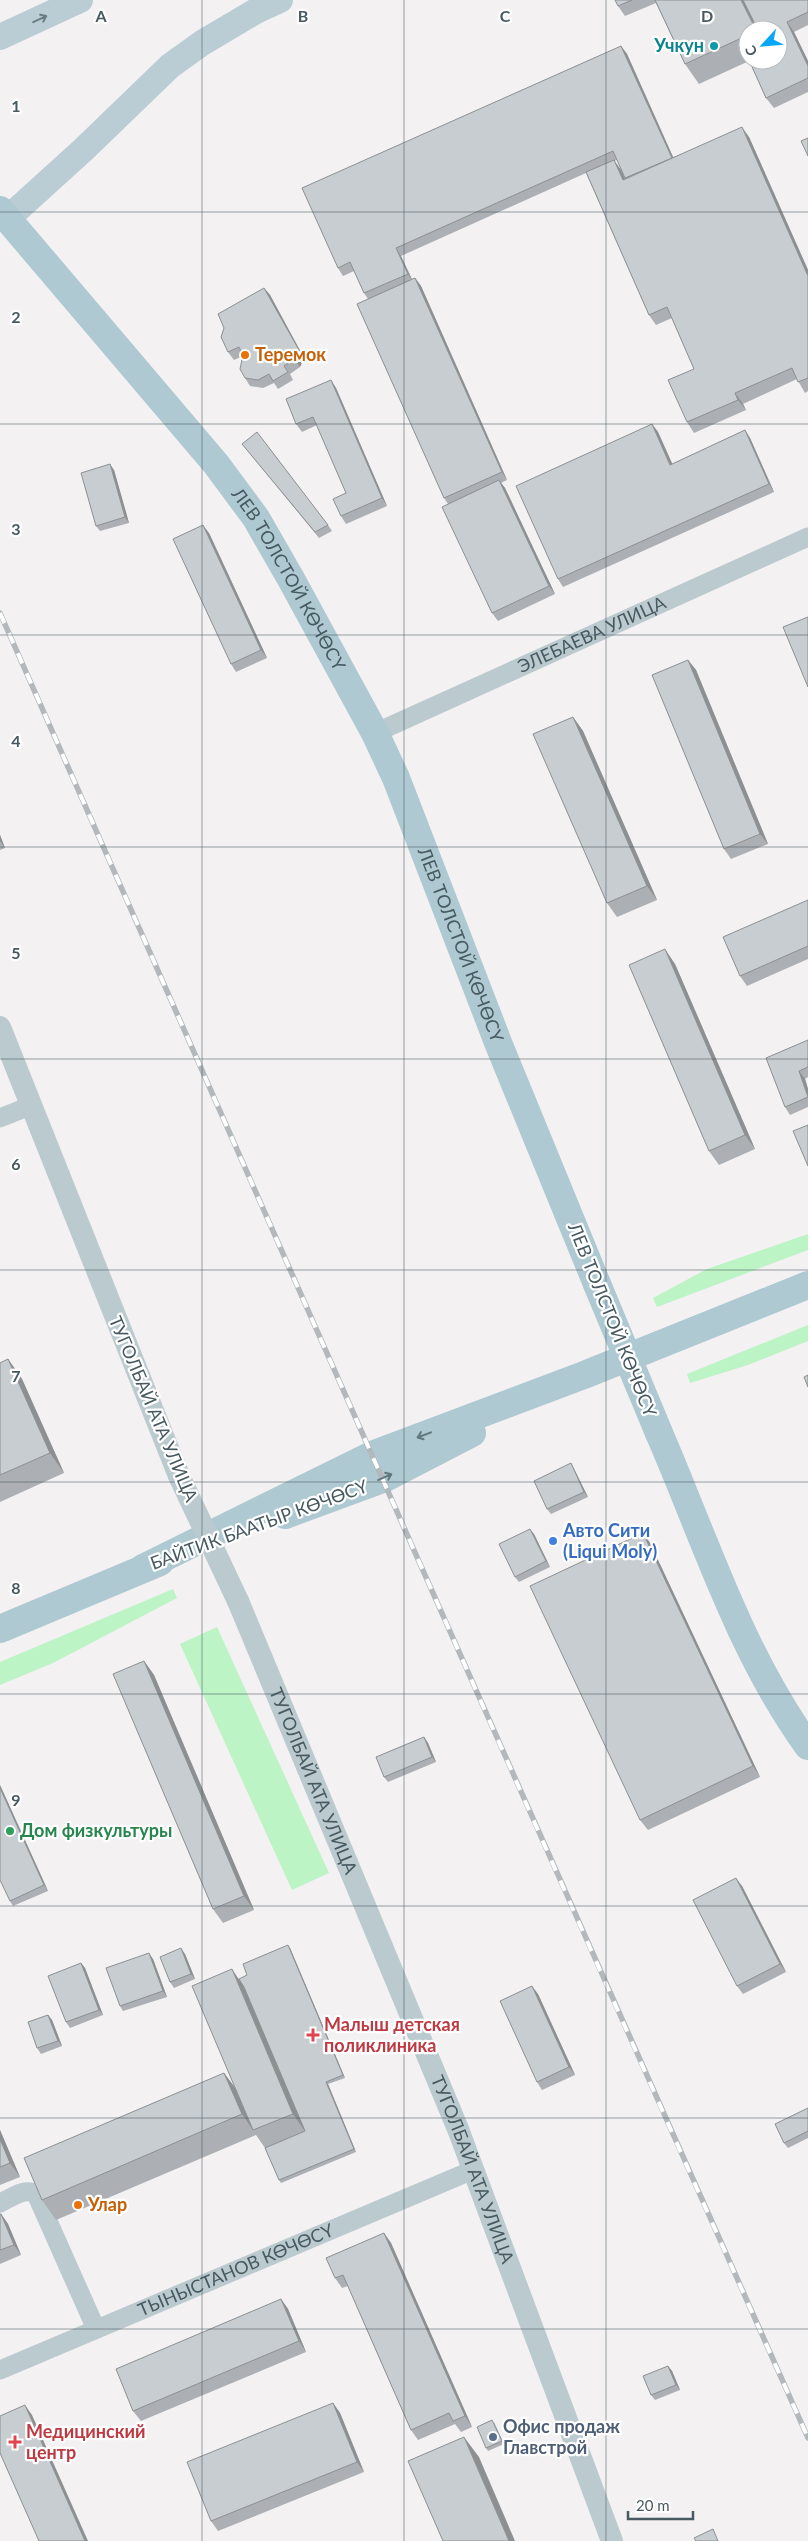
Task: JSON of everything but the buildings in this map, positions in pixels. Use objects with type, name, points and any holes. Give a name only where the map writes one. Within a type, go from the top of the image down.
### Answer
[{"type":"main road","points":[[0,37],[80,0]]},
{"type":"main road","points":[[4,215],[83,150],[170,66],[202,43],[256,11],[280,0]]},
{"type":"main road","name":"ЛЕВ ТОЛСТОЙ КӨЧӨСҮ","points":[[4,215],[180,420],[256,518],[375,733],[396,778],[499,1045],[730,1603],[768,1686],[808,1746]]},
{"type":"main road","name":"БАЙТИК БААТЫР КӨЧӨСҮ","points":[[0,1629],[143,1568],[385,1478],[584,1375],[808,1285]]},
{"type":"street","name":"ЭЛЕБАЕВА УЛИЦА","points":[[375,733],[808,537]]},
{"type":"street","name":"ТУГОЛБАЙ АТА УЛИЦА","points":[[0,1027],[179,1476],[238,1601],[458,2128],[612,2541]]},
{"type":"street","points":[[0,1118],[30,1106]]},
{"type":"street","name":"ТЫНЫСТАНОВ КӨЧӨСҮ","points":[[0,2370],[473,2170]]},
{"type":"street","points":[[0,2203],[24,2192],[31,2191],[36,2194],[96,2329]]},
{"type":"green space","points":[[808,1234],[808,1250],[657,1307],[653,1298],[707,1269]]},
{"type":"green space","points":[[808,1325],[808,1341],[748,1365],[690,1383],[687,1374]]},
{"type":"green space","points":[[173,1589],[177,1598],[53,1663],[0,1685],[0,1662]]},
{"type":"green space","points":[[217,1627],[329,1873],[292,1890],[180,1644]]},
{"type":"railway","points":[[0,613],[808,2438]]},
{"type":"place","name":"Учкун","points":[[714,46]]},
{"type":"place","name":"Теремок","points":[[245,355]]},
{"type":"place","name":"Авто Сити (Liqui Moly)","points":[[553,1541]]},
{"type":"place","name":"Дом физкультуры","points":[[10,1831]]},
{"type":"place","name":"Малыш детская поликлиника","points":[[313,2035]]},
{"type":"place","name":"Улар","points":[[78,2205]]},
{"type":"place","name":"Офис продаж Главстрой","points":[[493,2437]]},
{"type":"place","name":"Медицинский центр","points":[[15,2442]]}]
